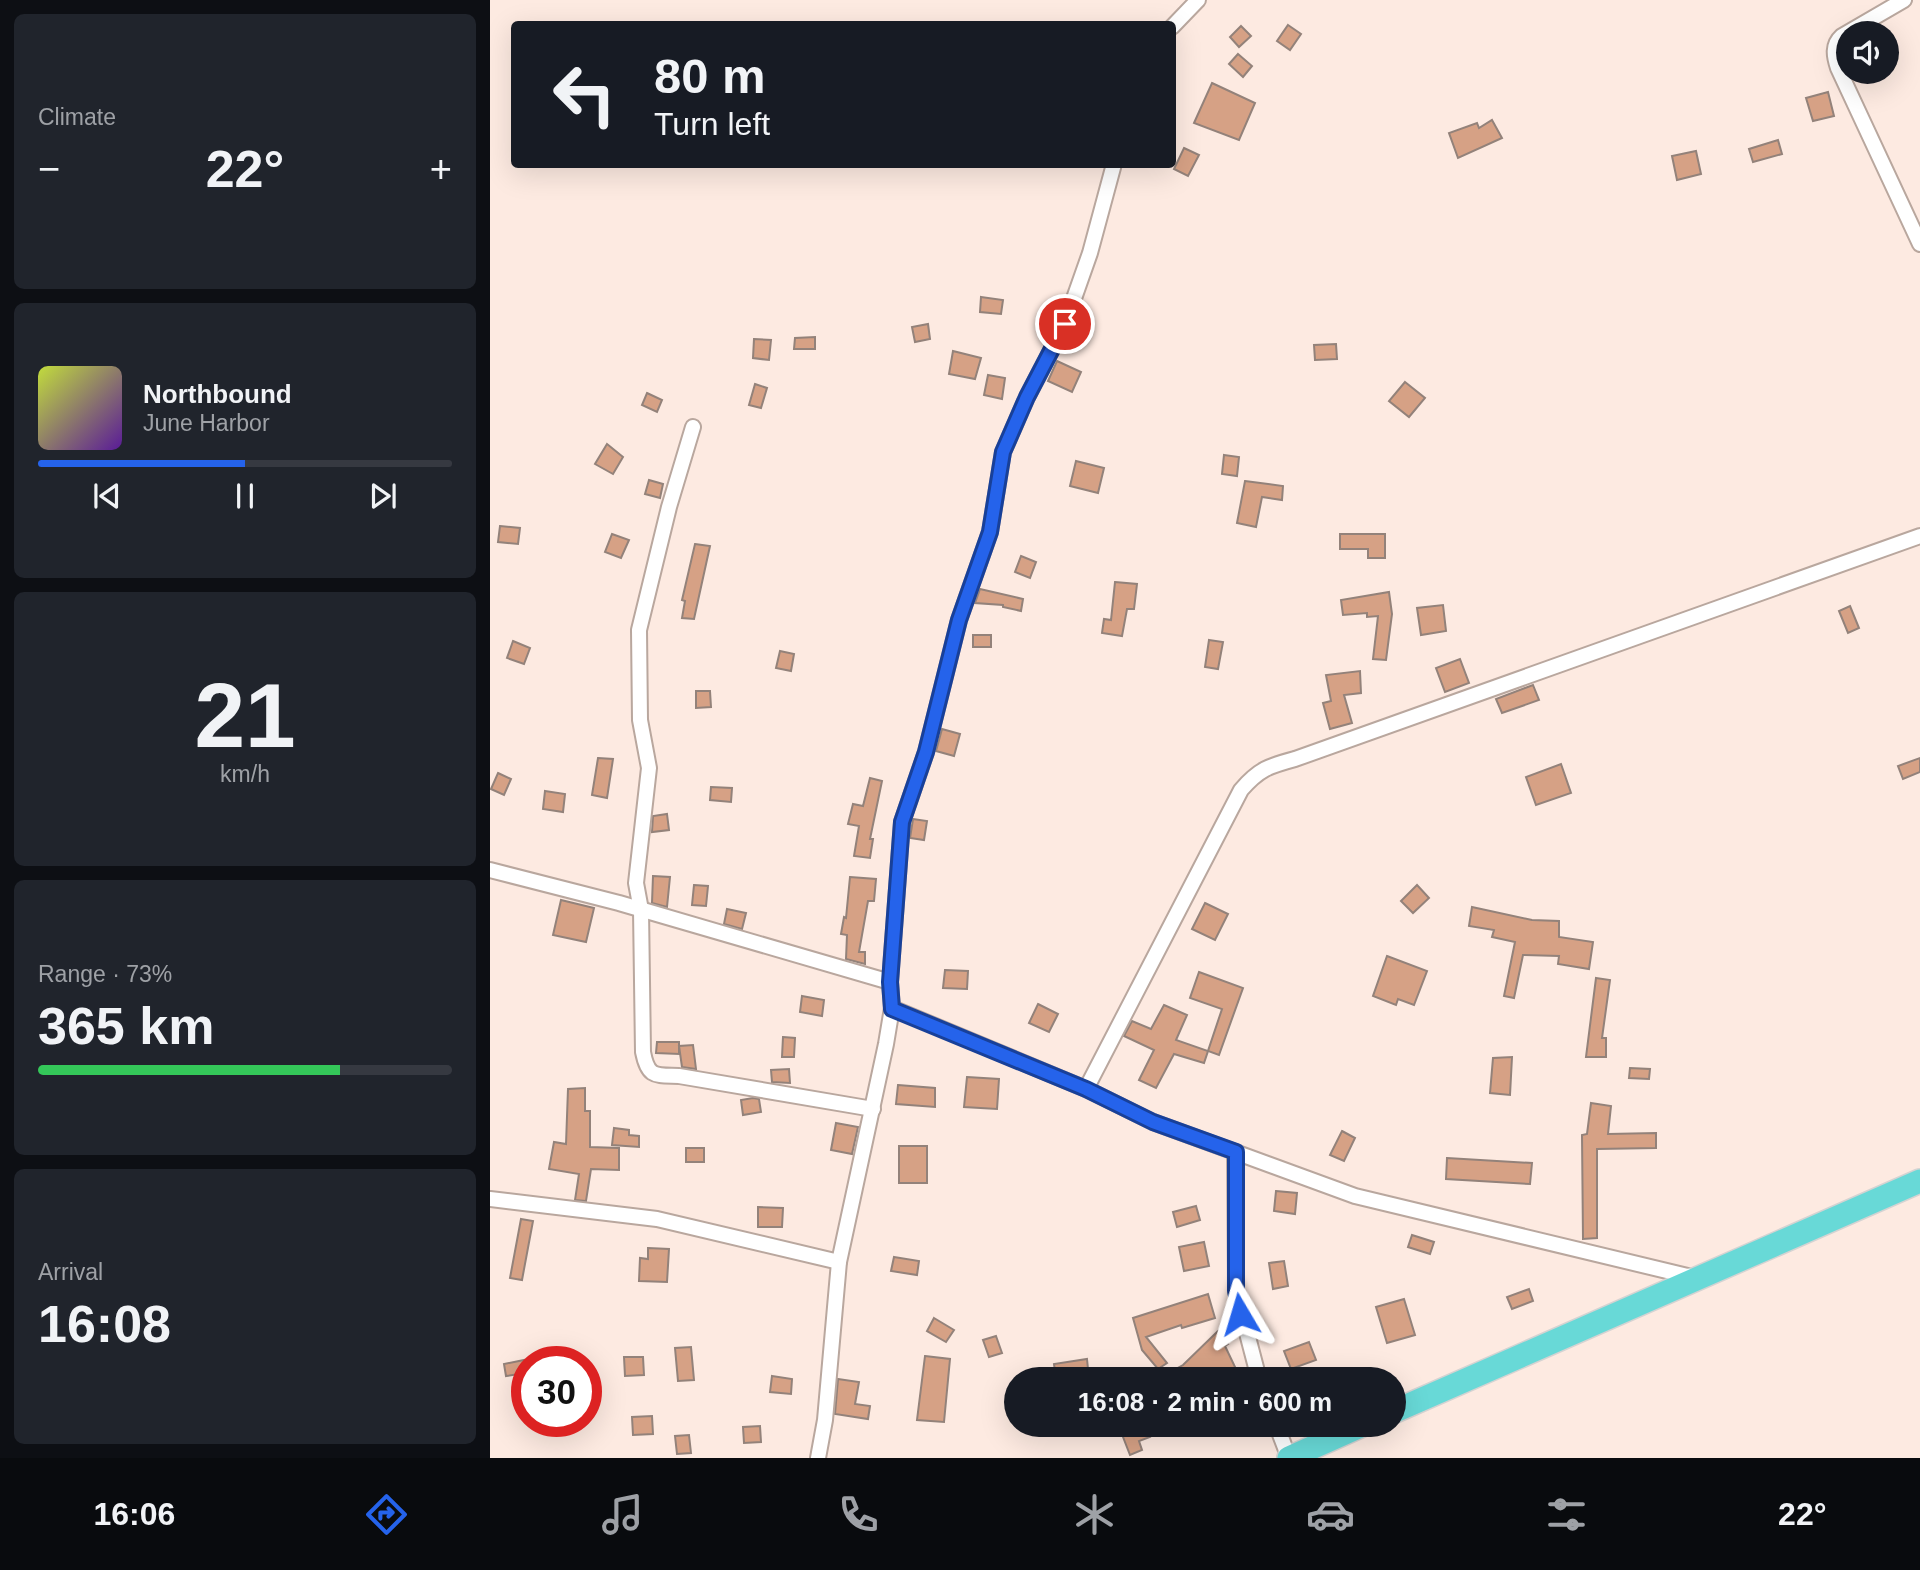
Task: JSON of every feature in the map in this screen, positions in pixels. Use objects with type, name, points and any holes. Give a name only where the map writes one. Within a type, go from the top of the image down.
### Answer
[{"type":"main road","points":[[1406,1406],[1920,1181]]},
{"type":"main road","points":[[1289,1458],[1336,1437]]},
{"type":"street","points":[[1176,23],[1198,0]]},
{"type":"street","points":[[1904,0],[1842,36],[1836,41],[1834,50],[1838,68],[1920,244]]},
{"type":"street","points":[[818,1458],[825,1420],[839,1262],[892,1009],[890,982],[902,822],[926,752],[959,620],[990,532],[1003,452],[1027,397],[1065,324],[1090,253],[1113,168]]},
{"type":"street","points":[[693,427],[669,507],[639,631],[640,720],[649,768],[636,883],[641,910],[643,1052],[650,1073],[873,1109]]},
{"type":"street","points":[[1086,1089],[1241,790],[1255,774],[1269,766],[1920,537]]},
{"type":"street","points":[[490,870],[641,910],[890,982]]},
{"type":"street","points":[[892,1009],[1086,1089],[1153,1122],[1355,1196],[1696,1278]]},
{"type":"street","points":[[1236,1152],[1236,1290],[1256,1367]]},
{"type":"street","points":[[495,1202],[657,1219],[839,1262]]},
{"type":"street","points":[[1281,1437],[1289,1458]]},
{"type":"building","points":[[1288,25],[1301,34],[1290,50],[1277,41]]},
{"type":"building","points":[[1241,26],[1251,36],[1239,47],[1230,37]]},
{"type":"building","points":[[1238,54],[1252,66],[1243,77],[1229,64]]},
{"type":"building","points":[[1212,83],[1255,103],[1239,140],[1194,123]]},
{"type":"building","points":[[1828,92],[1834,116],[1813,121],[1806,98]]},
{"type":"building","points":[[1492,120],[1502,138],[1458,158],[1449,133],[1477,123],[1479,128]]},
{"type":"building","points":[[1778,140],[1782,154],[1753,162],[1749,149]]},
{"type":"building","points":[[1184,148],[1199,155],[1188,176],[1174,169]]},
{"type":"building","points":[[1696,151],[1701,174],[1677,180],[1672,156]]},
{"type":"building","points":[[981,297],[1003,300],[1001,314],[980,312]]},
{"type":"building","points":[[928,324],[930,339],[915,342],[912,327]]},
{"type":"building","points":[[815,337],[815,349],[794,349],[795,338]]},
{"type":"building","points":[[754,339],[771,340],[769,360],[753,358]]},
{"type":"building","points":[[1336,344],[1337,359],[1315,360],[1314,345]]},
{"type":"building","points":[[953,351],[981,358],[975,379],[949,374]]},
{"type":"building","points":[[1057,361],[1081,372],[1072,392],[1048,381]]},
{"type":"building","points":[[988,375],[1005,378],[1002,399],[984,395]]},
{"type":"building","points":[[1405,382],[1425,398],[1409,417],[1389,401]]},
{"type":"building","points":[[755,384],[767,388],[761,408],[749,405]]},
{"type":"building","points":[[647,393],[662,400],[657,412],[642,405]]},
{"type":"building","points":[[607,444],[623,457],[613,474],[595,464]]},
{"type":"building","points":[[1224,455],[1239,457],[1237,476],[1222,474]]},
{"type":"building","points":[[1076,461],[1104,468],[1098,493],[1070,486]]},
{"type":"building","points":[[649,480],[663,484],[660,498],[645,494]]},
{"type":"building","points":[[1245,481],[1283,486],[1282,500],[1262,497],[1256,527],[1237,523]]},
{"type":"building","points":[[500,526],[520,528],[518,544],[498,542]]},
{"type":"building","points":[[612,534],[629,540],[621,558],[605,552]]},
{"type":"building","points":[[1340,534],[1385,534],[1385,558],[1368,558],[1368,549],[1340,549]]},
{"type":"building","points":[[695,544],[710,546],[694,619],[682,618],[685,601],[682,600]]},
{"type":"building","points":[[1021,556],[1036,562],[1030,578],[1015,572]]},
{"type":"building","points":[[1115,582],[1137,584],[1134,609],[1127,609],[1122,636],[1102,633],[1104,619],[1111,620]]},
{"type":"building","points":[[980,589],[1023,599],[1021,611],[1003,605],[975,603]]},
{"type":"building","points":[[1389,592],[1392,614],[1386,660],[1373,659],[1378,616],[1367,617],[1367,613],[1343,615],[1341,600]]},
{"type":"building","points":[[1443,605],[1446,631],[1421,635],[1417,608]]},
{"type":"building","points":[[1850,606],[1859,628],[1848,633],[1839,611]]},
{"type":"building","points":[[973,635],[991,635],[991,647],[973,647]]},
{"type":"building","points":[[1209,640],[1223,642],[1218,669],[1205,667]]},
{"type":"building","points":[[513,641],[530,648],[524,664],[507,658]]},
{"type":"building","points":[[780,651],[794,654],[791,671],[776,668]]},
{"type":"building","points":[[1460,659],[1469,683],[1445,692],[1436,668]]},
{"type":"building","points":[[1360,671],[1361,693],[1344,695],[1352,723],[1330,729],[1323,703],[1331,701],[1326,675]]},
{"type":"building","points":[[1533,685],[1539,700],[1502,713],[1496,699]]},
{"type":"building","points":[[696,691],[710,691],[711,707],[696,708]]},
{"type":"building","points":[[942,729],[960,734],[954,756],[936,751]]},
{"type":"building","points":[[598,758],[613,759],[607,798],[592,795]]},
{"type":"building","points":[[1920,758],[1920,772],[1903,779],[1898,766]]},
{"type":"building","points":[[1561,764],[1571,793],[1536,805],[1526,777]]},
{"type":"building","points":[[498,773],[511,779],[504,795],[491,789]]},
{"type":"building","points":[[870,778],[882,781],[870,839],[873,839],[870,858],[854,856],[859,826],[848,824],[853,804],[863,806]]},
{"type":"building","points":[[711,787],[732,788],[731,802],[710,800]]},
{"type":"building","points":[[545,791],[565,794],[563,812],[543,809]]},
{"type":"building","points":[[667,814],[669,830],[652,832],[653,816]]},
{"type":"building","points":[[913,819],[927,821],[924,840],[910,838]]},
{"type":"building","points":[[653,876],[670,877],[667,907],[652,903]]},
{"type":"building","points":[[850,877],[876,879],[874,901],[868,901],[859,952],[865,952],[865,964],[846,959],[847,935],[841,934],[844,917],[846,918]]},
{"type":"building","points":[[694,885],[708,886],[706,906],[692,905]]},
{"type":"building","points":[[1417,885],[1429,898],[1413,913],[1401,901]]},
{"type":"building","points":[[561,900],[594,908],[586,942],[553,935]]},
{"type":"building","points":[[1205,903],[1228,914],[1215,940],[1192,929]]},
{"type":"building","points":[[1472,907],[1532,920],[1559,921],[1559,937],[1593,942],[1589,969],[1558,964],[1559,956],[1523,955],[1514,998],[1504,996],[1515,942],[1492,937],[1494,930],[1469,926]]},
{"type":"building","points":[[727,909],[746,913],[742,929],[724,924]]},
{"type":"building","points":[[1387,956],[1427,971],[1414,1005],[1398,999],[1396,1005],[1373,996]]},
{"type":"building","points":[[945,970],[968,971],[967,989],[943,988]]},
{"type":"building","points":[[1199,972],[1243,988],[1219,1055],[1208,1051],[1222,1009],[1190,998]]},
{"type":"building","points":[[1596,978],[1610,980],[1602,1038],[1606,1038],[1606,1057],[1586,1057]]},
{"type":"building","points":[[802,996],[824,1000],[822,1016],[800,1012]]},
{"type":"building","points":[[1038,1004],[1058,1014],[1049,1032],[1029,1023]]},
{"type":"building","points":[[1164,1005],[1187,1015],[1176,1040],[1208,1051],[1204,1063],[1174,1054],[1156,1088],[1139,1080],[1154,1050],[1124,1036],[1132,1021],[1151,1029]]},
{"type":"building","points":[[783,1037],[795,1038],[794,1057],[782,1057]]},
{"type":"building","points":[[657,1042],[679,1042],[679,1054],[656,1053]]},
{"type":"building","points":[[693,1045],[696,1069],[682,1067],[679,1046]]},
{"type":"building","points":[[1512,1057],[1510,1095],[1490,1093],[1493,1058]]},
{"type":"building","points":[[1630,1068],[1650,1069],[1649,1079],[1629,1078]]},
{"type":"building","points":[[789,1069],[790,1083],[772,1082],[771,1070]]},
{"type":"building","points":[[967,1077],[999,1079],[997,1109],[964,1107]]},
{"type":"building","points":[[898,1085],[935,1088],[935,1107],[896,1104]]},
{"type":"building","points":[[585,1088],[585,1111],[590,1111],[590,1147],[619,1148],[619,1170],[591,1169],[586,1201],[575,1200],[579,1174],[549,1169],[554,1142],[566,1144],[568,1089]]},
{"type":"building","points":[[759,1099],[761,1112],[743,1115],[741,1100]]},
{"type":"building","points":[[1591,1103],[1611,1106],[1608,1134],[1656,1133],[1656,1148],[1597,1149],[1597,1238],[1583,1239],[1582,1135],[1587,1134]]},
{"type":"building","points":[[836,1123],[858,1127],[852,1154],[831,1150]]},
{"type":"building","points":[[614,1128],[629,1130],[629,1135],[639,1136],[639,1147],[612,1145]]},
{"type":"building","points":[[1342,1131],[1355,1138],[1344,1161],[1330,1155]]},
{"type":"building","points":[[899,1146],[927,1146],[927,1183],[899,1183]]},
{"type":"building","points":[[686,1148],[704,1148],[704,1162],[686,1162]]},
{"type":"building","points":[[1447,1158],[1532,1163],[1530,1184],[1446,1179]]},
{"type":"building","points":[[1276,1191],[1297,1193],[1295,1214],[1274,1211]]},
{"type":"building","points":[[1196,1206],[1200,1220],[1177,1227],[1173,1212]]},
{"type":"building","points":[[758,1207],[783,1208],[782,1227],[758,1227]]},
{"type":"building","points":[[521,1219],[533,1221],[522,1280],[510,1278]]},
{"type":"building","points":[[1412,1235],[1434,1242],[1430,1254],[1408,1247]]},
{"type":"building","points":[[1204,1242],[1209,1266],[1184,1271],[1179,1247]]},
{"type":"building","points":[[648,1248],[669,1249],[667,1282],[639,1281],[640,1258],[648,1259]]},
{"type":"building","points":[[894,1257],[919,1261],[917,1275],[891,1271]]},
{"type":"building","points":[[1284,1261],[1288,1286],[1273,1289],[1269,1263]]},
{"type":"building","points":[[1529,1289],[1533,1301],[1512,1309],[1507,1297]]},
{"type":"building","points":[[1208,1294],[1215,1318],[1182,1328],[1181,1325],[1146,1337],[1167,1363],[1156,1367],[1142,1350],[1133,1318]]},
{"type":"building","points":[[1404,1299],[1415,1335],[1387,1343],[1376,1307]]},
{"type":"building","points":[[934,1318],[954,1330],[946,1342],[927,1331]]},
{"type":"building","points":[[1218,1331],[1228,1344],[1225,1346],[1235,1367],[1180,1367]]},
{"type":"building","points":[[996,1336],[1002,1353],[989,1357],[983,1340]]},
{"type":"building","points":[[1309,1342],[1316,1360],[1290,1367],[1284,1351]]},
{"type":"building","points":[[691,1347],[694,1380],[678,1381],[675,1348]]},
{"type":"building","points":[[925,1356],[950,1359],[944,1422],[917,1420]]},
{"type":"building","points":[[624,1357],[643,1357],[644,1375],[625,1376]]},
{"type":"building","points":[[1087,1359],[1088,1367],[1054,1367],[1054,1364]]},
{"type":"building","points":[[511,1363],[511,1375],[506,1376],[504,1364]]},
{"type":"building","points":[[772,1376],[792,1379],[791,1394],[770,1392]]},
{"type":"building","points":[[838,1379],[859,1382],[855,1404],[870,1406],[868,1419],[835,1414]]},
{"type":"building","points":[[652,1416],[653,1434],[633,1435],[632,1417]]},
{"type":"building","points":[[760,1426],[761,1442],[744,1443],[743,1427]]},
{"type":"building","points":[[689,1435],[691,1453],[677,1454],[675,1436]]},
{"type":"building","points":[[1123,1437],[1150,1437],[1139,1441],[1142,1450],[1130,1455]]},
{"type":"route","points":[[1065,324],[1027,397],[1003,452],[990,532],[959,620],[926,752],[902,822],[890,982],[892,1009],[1086,1089],[1153,1122],[1236,1152],[1236,1290],[1240,1314]]}]
